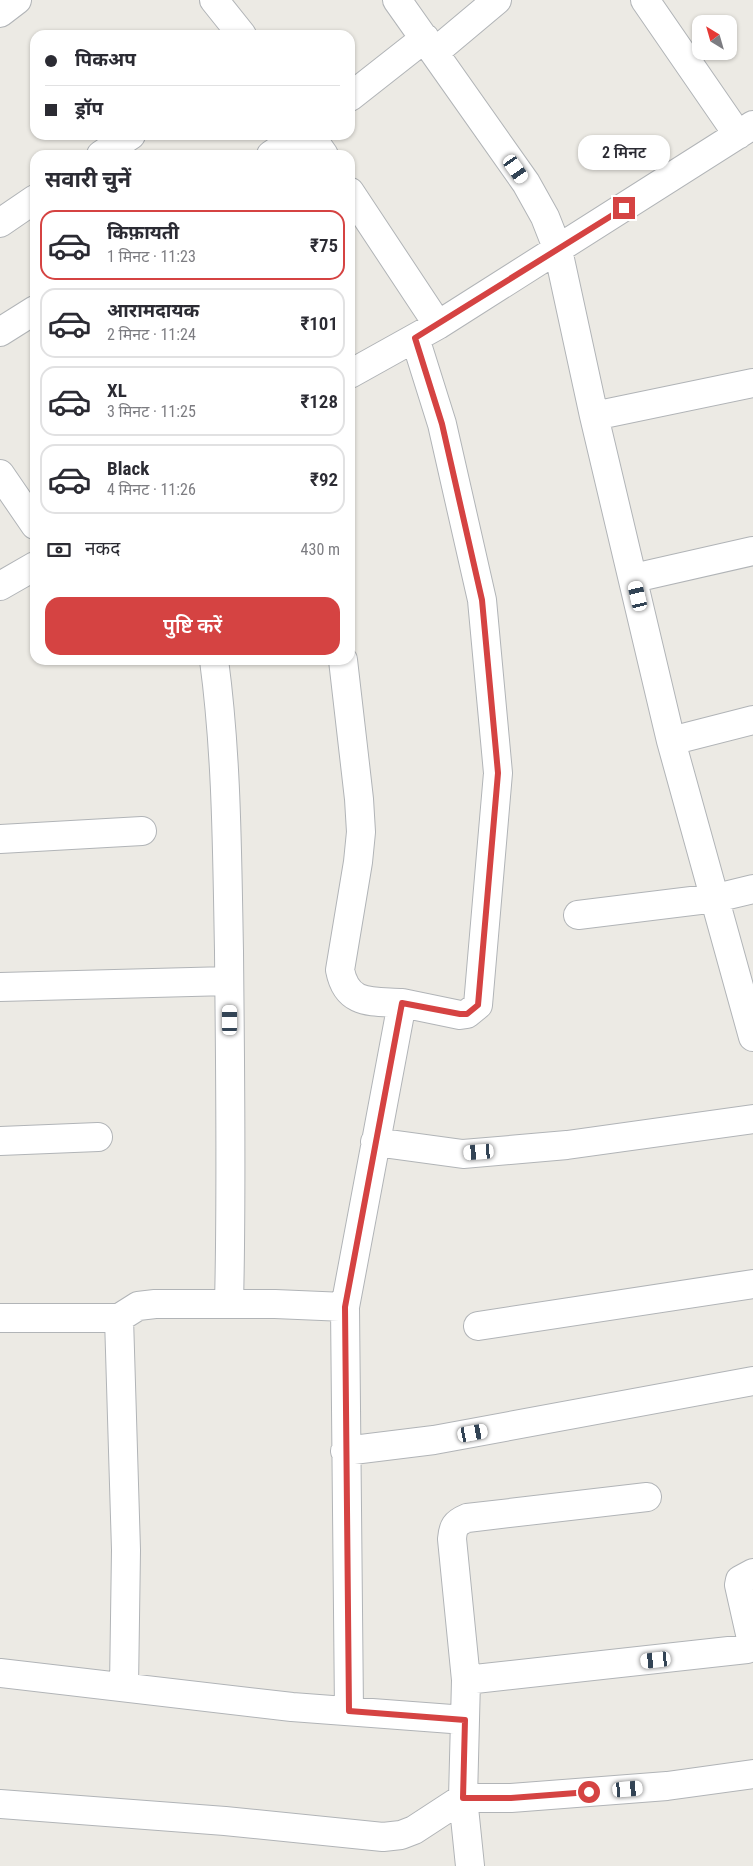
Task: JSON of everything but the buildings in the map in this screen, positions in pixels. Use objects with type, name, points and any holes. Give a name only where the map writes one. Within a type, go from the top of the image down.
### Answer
[{"type":"street","points":[[0,13],[17,0]]},
{"type":"street","points":[[214,0],[238,30]]},
{"type":"street","points":[[398,0],[526,183],[545,217],[558,250],[594,416],[634,578],[671,741],[753,1037]]},
{"type":"street","points":[[355,94],[497,0]]},
{"type":"street","points":[[355,371],[438,325],[745,130],[645,0]]},
{"type":"street","points":[[108,150],[124,140]]},
{"type":"street","points":[[278,150],[294,140]]},
{"type":"street","points":[[355,200],[438,325]]},
{"type":"street","points":[[0,223],[30,203]]},
{"type":"street","points":[[0,332],[30,313]]},
{"type":"street","points":[[344,665],[361,832],[358,862],[340,970],[343,984],[354,996],[364,1000],[402,1003],[467,1014],[478,1005],[498,773],[482,600],[442,424],[415,338]]},
{"type":"street","points":[[594,416],[753,383]]},
{"type":"street","points":[[0,474],[30,518]]},
{"type":"street","points":[[634,578],[753,551]]},
{"type":"street","points":[[0,586],[30,569]]},
{"type":"street","points":[[215,665],[223,742],[229,980],[232,1196],[229,1303]]},
{"type":"street","points":[[671,741],[753,720]]},
{"type":"street","points":[[0,839],[142,831]]},
{"type":"street","points":[[578,915],[716,898],[753,889]]},
{"type":"street","points":[[0,987],[229,980]]},
{"type":"street","points":[[349,1711],[345,1307],[402,1003]]},
{"type":"street","points":[[375,1142],[463,1154],[567,1145],[753,1120]]},
{"type":"street","points":[[0,1141],[98,1137]]},
{"type":"street","points":[[478,1326],[753,1284]]},
{"type":"street","points":[[0,1318],[119,1318],[128,1310],[146,1305],[229,1303],[345,1307]]},
{"type":"street","points":[[119,1318],[126,1550],[124,1687]]},
{"type":"street","points":[[345,1451],[434,1440],[753,1381]]},
{"type":"street","points":[[470,1866],[463,1798],[466,1680],[452,1540],[453,1528],[457,1522],[468,1518],[647,1497]]},
{"type":"street","points":[[466,1680],[747,1649],[752,1643],[738,1585],[740,1580],[753,1573]]},
{"type":"street","points":[[0,1674],[292,1707],[465,1720]]},
{"type":"street","points":[[0,1804],[225,1821],[383,1837],[401,1836],[414,1830],[463,1798],[511,1798],[638,1788],[753,1774]]},
{"type":"route","points":[[589,1792],[511,1798],[463,1798],[465,1720],[349,1711],[345,1307],[402,1003],[460,1014],[467,1014],[478,1005],[498,773],[482,600],[442,424],[415,338],[624,208]]}]
